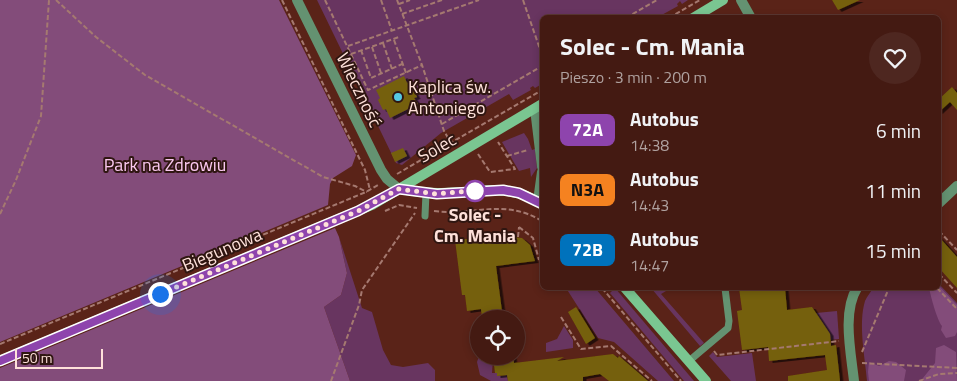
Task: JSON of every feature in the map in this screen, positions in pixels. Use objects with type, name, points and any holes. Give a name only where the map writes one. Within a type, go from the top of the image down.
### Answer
[{"type":"main road","points":[[698,15],[723,0]]},
{"type":"main road","name":"Solec","points":[[399,189],[539,107]]},
{"type":"main road","points":[[399,189],[426,193],[503,190],[519,193],[540,203]]},
{"type":"main road","name":"Biegunowa","points":[[0,361],[358,211],[399,189]]},
{"type":"main road","points":[[627,290],[706,381]]},
{"type":"street","name":"Wieczność","points":[[297,0],[384,175],[399,189]]},
{"type":"street","points":[[741,0],[750,15]]},
{"type":"street","points":[[539,107],[540,127]]},
{"type":"street","points":[[941,201],[957,186]]},
{"type":"street","points":[[854,381],[849,310],[856,290]]},
{"type":"lane","points":[[423,211],[426,193]]},
{"type":"lane","points":[[689,361],[728,328],[725,290]]},
{"type":"path","points":[[0,214],[16,180],[41,116],[48,0]]},
{"type":"path","points":[[56,0],[96,37],[145,74],[323,177],[355,186],[366,192]]},
{"type":"path","points":[[282,0],[366,172],[370,190]]},
{"type":"path","points":[[325,0],[368,90],[422,65]]},
{"type":"path","points":[[381,0],[392,32]]},
{"type":"path","points":[[397,0],[422,65],[444,132],[451,143]]},
{"type":"path","points":[[399,4],[410,0]]},
{"type":"path","points":[[402,14],[442,0]]},
{"type":"path","points":[[348,46],[479,0]]},
{"type":"path","points":[[523,0],[540,49]]},
{"type":"path","points":[[648,0],[650,4]]},
{"type":"path","points":[[631,15],[657,0]]},
{"type":"path","points":[[674,15],[700,0]]},
{"type":"path","points":[[351,54],[399,37]]},
{"type":"path","points":[[393,39],[406,73]]},
{"type":"path","points":[[382,43],[392,69]]},
{"type":"path","points":[[372,47],[382,73]]},
{"type":"path","points":[[361,50],[371,78],[402,64]]},
{"type":"path","points":[[442,124],[540,67]]},
{"type":"path","points":[[396,174],[540,91]]},
{"type":"path","points":[[478,154],[490,172],[515,170],[498,142]]},
{"type":"path","points":[[507,156],[533,148]]},
{"type":"path","points":[[0,344],[366,192],[381,183]]},
{"type":"path","points":[[383,212],[400,205],[423,211],[451,212],[505,208],[525,212],[540,220]]},
{"type":"path","points":[[331,381],[359,305],[362,290],[423,211]]},
{"type":"path","points":[[518,238],[519,227],[533,238],[539,260]]},
{"type":"path","points":[[941,232],[957,250]]},
{"type":"path","points":[[941,276],[957,293]]},
{"type":"path","points":[[604,290],[681,381]]},
{"type":"path","points":[[861,355],[888,290]]},
{"type":"path","points":[[939,290],[957,309]]},
{"type":"path","points":[[560,317],[581,349],[611,346],[652,381]]},
{"type":"path","points":[[709,345],[717,355],[840,341]]},
{"type":"path","points":[[862,363],[957,368]]},
{"type":"path","points":[[919,381],[939,374],[957,373]]},
{"type":"shaded area","points":[[317,0],[688,0],[682,4],[680,1],[677,4],[678,6],[662,15],[540,15],[540,85],[535,88],[533,86],[530,88],[531,90],[513,100],[509,94],[441,133],[402,165],[396,163]]},
{"type":"shaded area","points":[[524,133],[532,150],[535,149],[537,168],[531,177],[530,168],[519,171],[502,142]]},
{"type":"shaded area","points":[[339,237],[362,308],[372,312],[383,350],[391,365],[403,367],[428,363],[435,370],[435,381],[350,381],[324,307],[341,295],[347,273]]},
{"type":"shaded area","points":[[941,286],[957,303],[957,381],[867,381],[862,320],[865,301],[872,290],[941,290]]},
{"type":"shaded area","points":[[567,290],[597,290],[674,381],[658,381],[614,342],[598,338]]},
{"type":"shaded area","points":[[613,290],[617,290],[694,381],[684,381],[610,293]]},
{"type":"shaded area","points":[[653,290],[668,290],[661,294],[704,343],[700,346]]},
{"type":"shaded area","points":[[837,311],[839,339],[830,340],[816,313]]},
{"type":"shaded area","points":[[564,326],[573,340],[573,348],[546,352],[546,343],[557,339]]},
{"type":"shaded area","points":[[713,352],[717,357],[752,353],[756,381],[731,381],[709,356]]},
{"type":"shaded area","points":[[478,365],[493,365],[492,373],[497,373],[497,376],[507,375],[508,381],[491,381],[480,375]]},
{"type":"green space","name":"Park na Zdrowiu","points":[[0,0],[279,0],[356,155],[352,166],[333,178],[330,184],[328,205],[0,342]]},
{"type":"green space","points":[[335,228],[339,237],[347,273],[341,295],[324,307],[350,381],[0,381],[0,368]]},
{"type":"green space","points":[[941,288],[957,305],[957,332],[955,336],[946,338],[941,330],[942,326],[936,314],[930,290],[941,290]]},
{"type":"green space","points":[[944,345],[956,352],[957,381],[924,381],[923,378],[935,363],[936,348]]},
{"type":"green space","points":[[889,361],[896,362],[906,370],[904,381],[869,381],[869,362],[879,366]]},
{"type":"building","points":[[832,0],[860,0],[838,10]]},
{"type":"building","name":"Kaplica św. Antoniego","points":[[404,76],[417,97],[414,98],[418,104],[390,118],[386,109],[383,110],[378,100],[380,98],[376,90]]},
{"type":"building","points":[[952,87],[957,93],[957,110],[950,102],[941,110],[941,97]]},
{"type":"building","points":[[403,148],[407,156],[395,162],[391,153]]},
{"type":"building","points":[[501,236],[502,238],[522,238],[530,245],[535,261],[496,266],[502,310],[481,309],[467,311],[465,295],[462,295],[455,240]]},
{"type":"building","points":[[941,239],[957,257],[957,288],[941,270]]},
{"type":"building","points":[[739,290],[785,290],[787,310],[812,307],[830,334],[831,346],[836,345],[840,381],[788,381],[788,376],[827,370],[825,355],[769,361],[768,347],[742,350],[737,311],[742,310]]},
{"type":"building","points":[[576,307],[595,338],[586,344],[568,312]]},
{"type":"building","points":[[613,354],[618,358],[619,356],[648,381],[609,381],[600,374],[583,377],[583,381],[508,381],[507,375],[497,376],[497,373],[495,373],[494,365],[525,365],[525,362],[564,357],[557,361]]},
{"type":"bus line","name":"72A","points":[[0,361],[372,205],[399,189],[437,194],[509,190],[540,202]]},
{"type":"place","name":"Kaplica św. Antoniego","points":[[398,97]]},
{"type":"place","name":"Solec - Cm. Mania","points":[[475,191]]},
{"type":"route","points":[[160,294],[372,205],[399,189],[437,194],[478,190],[475,191]]}]
